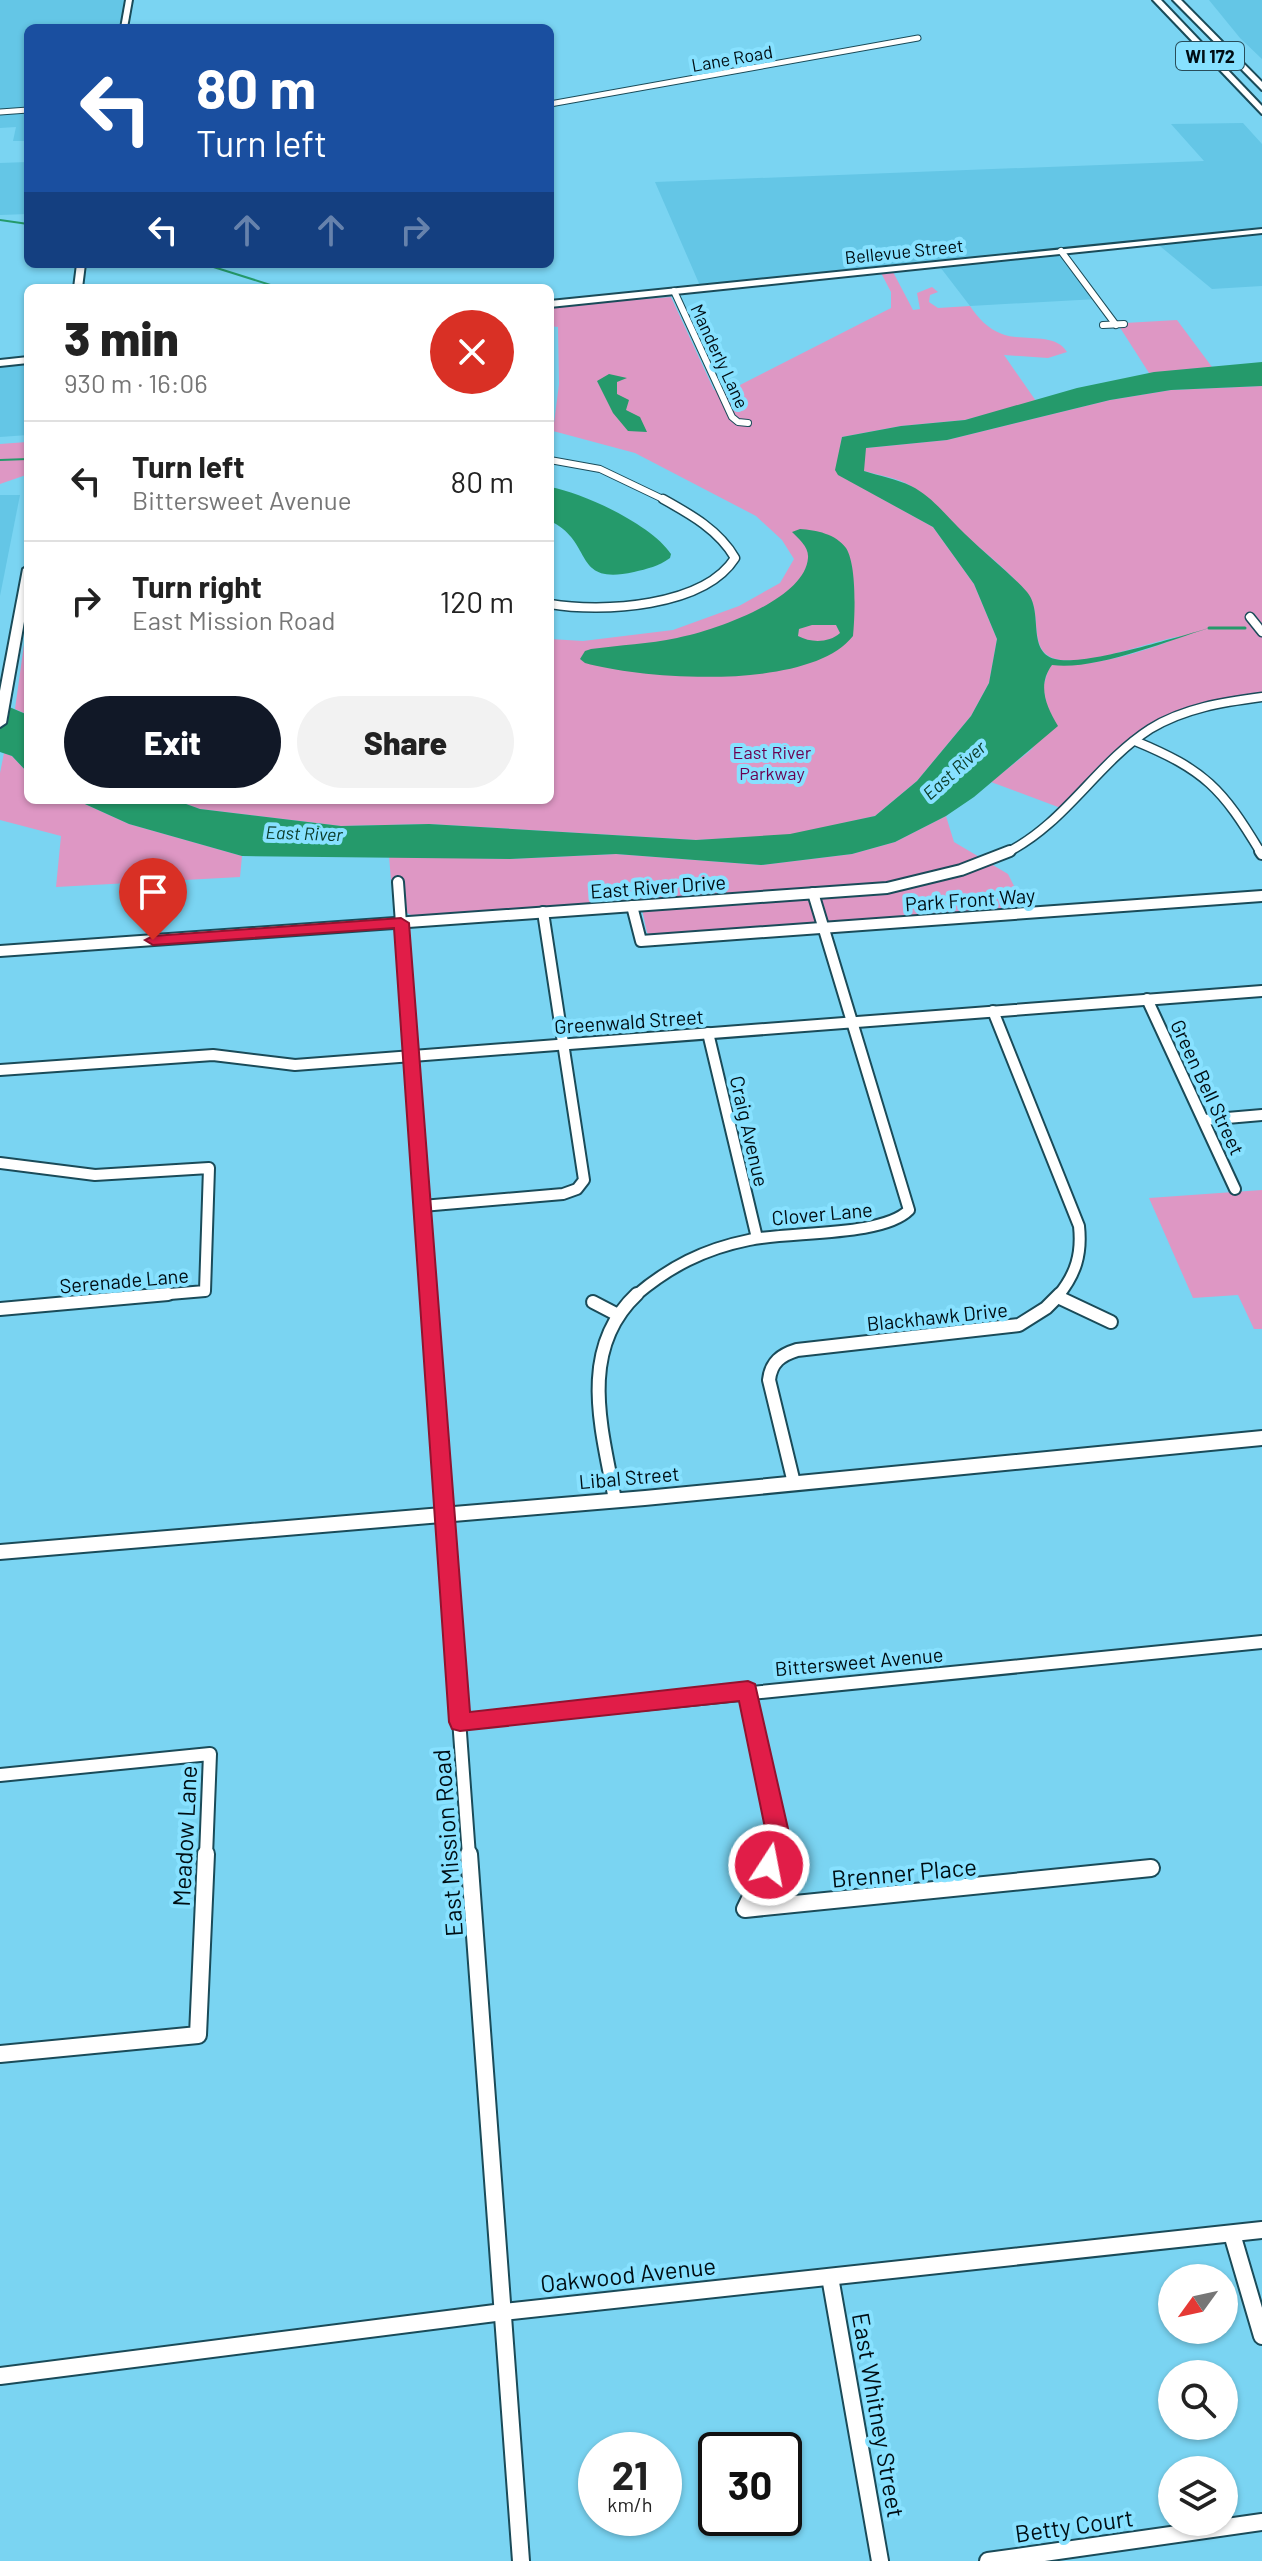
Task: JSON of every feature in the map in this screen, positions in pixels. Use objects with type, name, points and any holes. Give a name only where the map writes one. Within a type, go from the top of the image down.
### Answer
[{"type":"highway","points":[[1149,0],[1192,42],[1199,45]]},
{"type":"highway","name":"WI 172","points":[[1157,0],[1262,111]]},
{"type":"highway","name":"WI 172","points":[[1177,0],[1262,87]]},
{"type":"highway","points":[[1189,0],[1207,31]]},
{"type":"street","points":[[125,24],[129,0]]},
{"type":"street","name":"Lane Road","points":[[554,103],[918,38]]},
{"type":"street","points":[[0,112],[24,110]]},
{"type":"street","name":"Bellevue Street","points":[[554,304],[1262,231]]},
{"type":"street","points":[[1061,251],[1120,324],[1103,325]]},
{"type":"street","name":"Manderly Lane","points":[[674,291],[732,417],[738,422],[748,423]]},
{"type":"street","points":[[0,360],[24,357]]},
{"type":"street","points":[[554,461],[599,469],[660,498],[705,525],[731,548],[735,558],[731,567],[721,575],[655,602],[593,608],[554,604]]},
{"type":"street","points":[[0,723],[24,606]]},
{"type":"street","points":[[1250,617],[1262,632]]},
{"type":"street","name":"East River Drive","points":[[0,951],[887,888],[970,867],[1001,855],[1051,824],[1135,741],[1168,719],[1194,709],[1262,697]]},
{"type":"street","points":[[1135,741],[1188,763],[1210,778],[1228,797],[1262,854]]},
{"type":"street","name":"East Mission Road","points":[[398,882],[521,2561]]},
{"type":"street","name":"Clover Lane","points":[[615,1500],[598,1375],[603,1348],[618,1315],[641,1290],[671,1268],[715,1248],[757,1238],[882,1226],[899,1220],[909,1210],[813,893]]},
{"type":"street","name":"Park Front Way","points":[[632,906],[641,941],[1262,896]]},
{"type":"street","points":[[422,1206],[554,1195],[570,1192],[582,1184],[586,1174],[543,912]]},
{"type":"street","name":"Greenwald Street","points":[[0,1070],[180,1056],[227,1056],[295,1065],[1262,991]]},
{"type":"street","name":"Green Bell Street","points":[[1147,999],[1235,1189]]},
{"type":"street","name":"Blackhawk Drive","points":[[794,1483],[769,1380],[771,1365],[783,1354],[1003,1329],[1036,1317],[1072,1279],[1082,1242],[1079,1226],[993,1011]]},
{"type":"street","name":"Craig Avenue","points":[[708,1033],[757,1238]]},
{"type":"street","points":[[1204,1120],[1262,1115]]},
{"type":"street","name":"Serenade Lane","points":[[0,1163],[95,1175],[209,1168],[205,1291],[0,1309]]},
{"type":"street","points":[[1058,1297],[1111,1322]]},
{"type":"street","points":[[593,1302],[618,1315]]},
{"type":"street","name":"Libal Street","points":[[0,1552],[615,1500],[1262,1438]]},
{"type":"street","name":"Bittersweet Avenue","points":[[460,1722],[1262,1642]]},
{"type":"street","name":"Brenner Place","points":[[748,1691],[778,1833],[769,1865],[745,1909],[1151,1868]]},
{"type":"street","name":"Meadow Lane","points":[[0,1775],[210,1754],[198,2035],[0,2054]]},
{"type":"street","name":"Oakwood Avenue","points":[[0,2376],[503,2312],[1262,2230]]},
{"type":"street","points":[[1232,2234],[1262,2336]]},
{"type":"street","name":"East Whitney Street","points":[[830,2277],[880,2561]]},
{"type":"street","name":"Betty Court","points":[[988,2561],[1262,2522]]},
{"type":"shaded area","points":[[0,0],[129,0],[125,24],[24,24],[24,141],[13,141],[16,127],[0,128]]},
{"type":"shaded area","points":[[1209,0],[1262,0],[1262,59],[1240,38]]},
{"type":"shaded area","points":[[1243,123],[1262,144],[1262,286],[1212,289],[1155,242],[1062,251],[1097,299],[970,306],[937,263],[701,288],[655,182],[1204,161],[1171,124]]},
{"type":"shaded area","points":[[24,162],[24,214],[0,215],[0,163]]},
{"type":"shaded area","points":[[24,361],[24,435],[0,437],[0,364]]},
{"type":"shaded area","points":[[0,495],[20,495],[0,596]]},
{"type":"green space","name":"East River Parkway","points":[[892,270],[913,310],[920,309],[917,293],[932,287],[938,292],[930,295],[929,302],[938,308],[970,306],[984,323],[997,332],[1055,342],[1067,352],[1048,358],[1004,355],[1036,401],[965,420],[901,426],[842,437],[838,460],[866,448],[947,440],[1110,400],[1171,390],[1262,386],[1262,697],[1194,709],[1145,733],[1066,810],[991,782],[1032,749],[1047,708],[1043,687],[1049,667],[1053,664],[1082,664],[1118,658],[1181,636],[1084,660],[1069,661],[1047,655],[1038,640],[1032,601],[1027,593],[923,495],[900,481],[864,471],[863,466],[836,468],[839,475],[933,527],[974,584],[997,639],[989,683],[971,716],[917,781],[875,816],[790,835],[696,840],[429,824],[341,826],[200,809],[186,804],[554,804],[554,639],[583,641],[673,630],[739,606],[780,583],[794,559],[782,540],[756,516],[635,453],[554,431],[559,384],[558,327],[554,326],[554,306],[671,297],[714,390],[740,385],[891,308],[891,292],[880,271]]},
{"type":"green space","points":[[1177,320],[1212,367],[1149,373],[1119,326]]},
{"type":"green space","points":[[24,442],[24,476],[0,484],[0,444]]},
{"type":"green space","points":[[24,645],[24,713],[15,709]]},
{"type":"green space","points":[[4,753],[12,756],[24,769],[24,804],[85,804],[129,824],[242,856],[240,877],[56,887],[61,836],[0,820],[0,773]]},
{"type":"green space","points":[[946,816],[954,842],[1008,874],[1025,908],[652,935],[647,933],[640,900],[413,916],[407,913],[403,880],[391,880],[389,856],[510,859],[616,854],[761,865],[852,854],[895,842]]},
{"type":"green space","points":[[1262,1190],[1262,1329],[1254,1329],[1238,1295],[1193,1298],[1149,1198]]},
{"type":"water","name":"East River","points":[[1262,362],[1262,386],[1171,390],[1110,400],[947,440],[866,448],[864,471],[906,484],[926,496],[1027,592],[1032,600],[1038,640],[1046,655],[1055,659],[1086,659],[1209,628],[1088,664],[1052,665],[1044,688],[1058,726],[974,797],[946,816],[895,842],[852,854],[761,865],[616,854],[510,859],[242,856],[129,824],[85,804],[186,804],[200,809],[341,826],[429,824],[696,840],[790,834],[875,816],[917,781],[971,716],[989,683],[997,639],[974,584],[933,527],[838,475],[835,470],[842,437],[901,426],[965,420],[1077,388],[1154,372]]},
{"type":"water","points":[[609,374],[627,378],[617,382],[617,394],[629,400],[626,410],[640,417],[647,432],[628,431],[613,413],[597,381]]},
{"type":"water","points":[[554,488],[616,512],[649,532],[671,554],[662,563],[634,572],[601,573],[585,560],[564,530],[554,524]]},
{"type":"water","points":[[800,529],[831,536],[842,543],[850,556],[854,591],[853,636],[832,654],[802,666],[726,676],[647,674],[585,663],[580,659],[585,651],[591,649],[693,634],[733,621],[775,600],[803,573],[808,558],[805,547],[792,532]],"holes":[[[812,625],[836,625],[840,633],[831,639],[814,641],[798,636],[799,629]]]},
{"type":"water","points":[[0,703],[24,713],[24,769],[12,756],[0,752]]},
{"type":"waterway","points":[[0,220],[24,223]]},
{"type":"waterway","points":[[217,268],[267,284]]},
{"type":"waterway","points":[[0,460],[24,459]]},
{"type":"waterway","points":[[1209,628],[1245,628]]},
{"type":"route","points":[[153,940],[401,923],[460,1722],[748,1691],[778,1833],[769,1865]]}]
